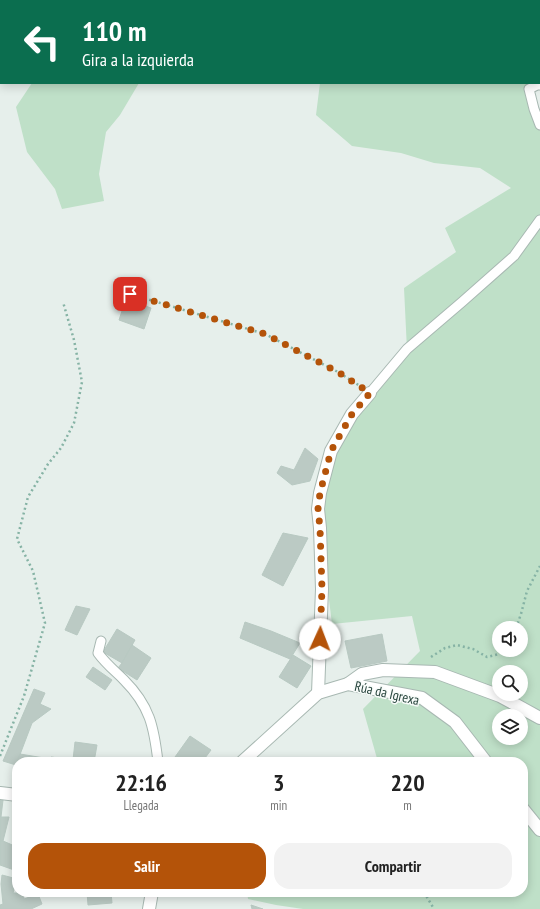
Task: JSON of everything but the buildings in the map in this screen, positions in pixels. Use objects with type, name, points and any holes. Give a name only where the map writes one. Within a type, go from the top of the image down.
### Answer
[{"type":"street","points":[[318,693],[322,589],[318,509],[320,493],[331,451],[352,414],[370,393]]},
{"type":"street","points":[[348,684],[362,674],[383,670],[435,672],[500,696],[540,718]]},
{"type":"street","name":"Rúa da Igrexa","points":[[248,757],[318,693],[348,684],[422,698],[455,722],[482,757]]},
{"type":"street","points":[[0,793],[12,794]]},
{"type":"street","points":[[528,814],[540,830]]},
{"type":"street","points":[[149,909],[151,897]]},
{"type":"lane","points":[[540,85],[539,84],[529,88],[540,125]]},
{"type":"lane","points":[[370,393],[407,349],[514,256],[540,220]]},
{"type":"lane","points":[[101,641],[98,653],[138,696],[148,712],[154,732],[157,757]]},
{"type":"path","points":[[130,294],[265,334],[338,372],[370,393]]},
{"type":"path","points":[[0,756],[24,696],[45,623],[33,571],[17,539],[28,497],[48,464],[61,448],[74,423],[82,382],[74,340],[63,302]]},
{"type":"path","points":[[519,621],[527,591],[540,566]]},
{"type":"path","points":[[412,671],[420,661],[433,657],[445,648],[457,645],[473,649],[487,657],[492,656]]},
{"type":"path","points":[[427,897],[434,909]]},
{"type":"green space","points":[[31,84],[138,84],[120,115],[106,132],[99,174],[104,201],[62,209],[55,189],[27,152],[16,107]]},
{"type":"green space","points":[[320,84],[530,84],[529,89],[540,125],[540,909],[303,909],[248,899],[248,897],[528,897],[528,757],[377,757],[363,709],[420,651],[412,616],[332,624],[319,519],[331,451],[407,350],[404,288],[456,252],[445,228],[511,188],[480,168],[434,163],[401,153],[352,146],[316,115]]},
{"type":"route","points":[[130,294],[265,334],[338,372],[370,393],[352,414],[331,451],[320,493],[318,509],[322,589],[320,639]]}]
